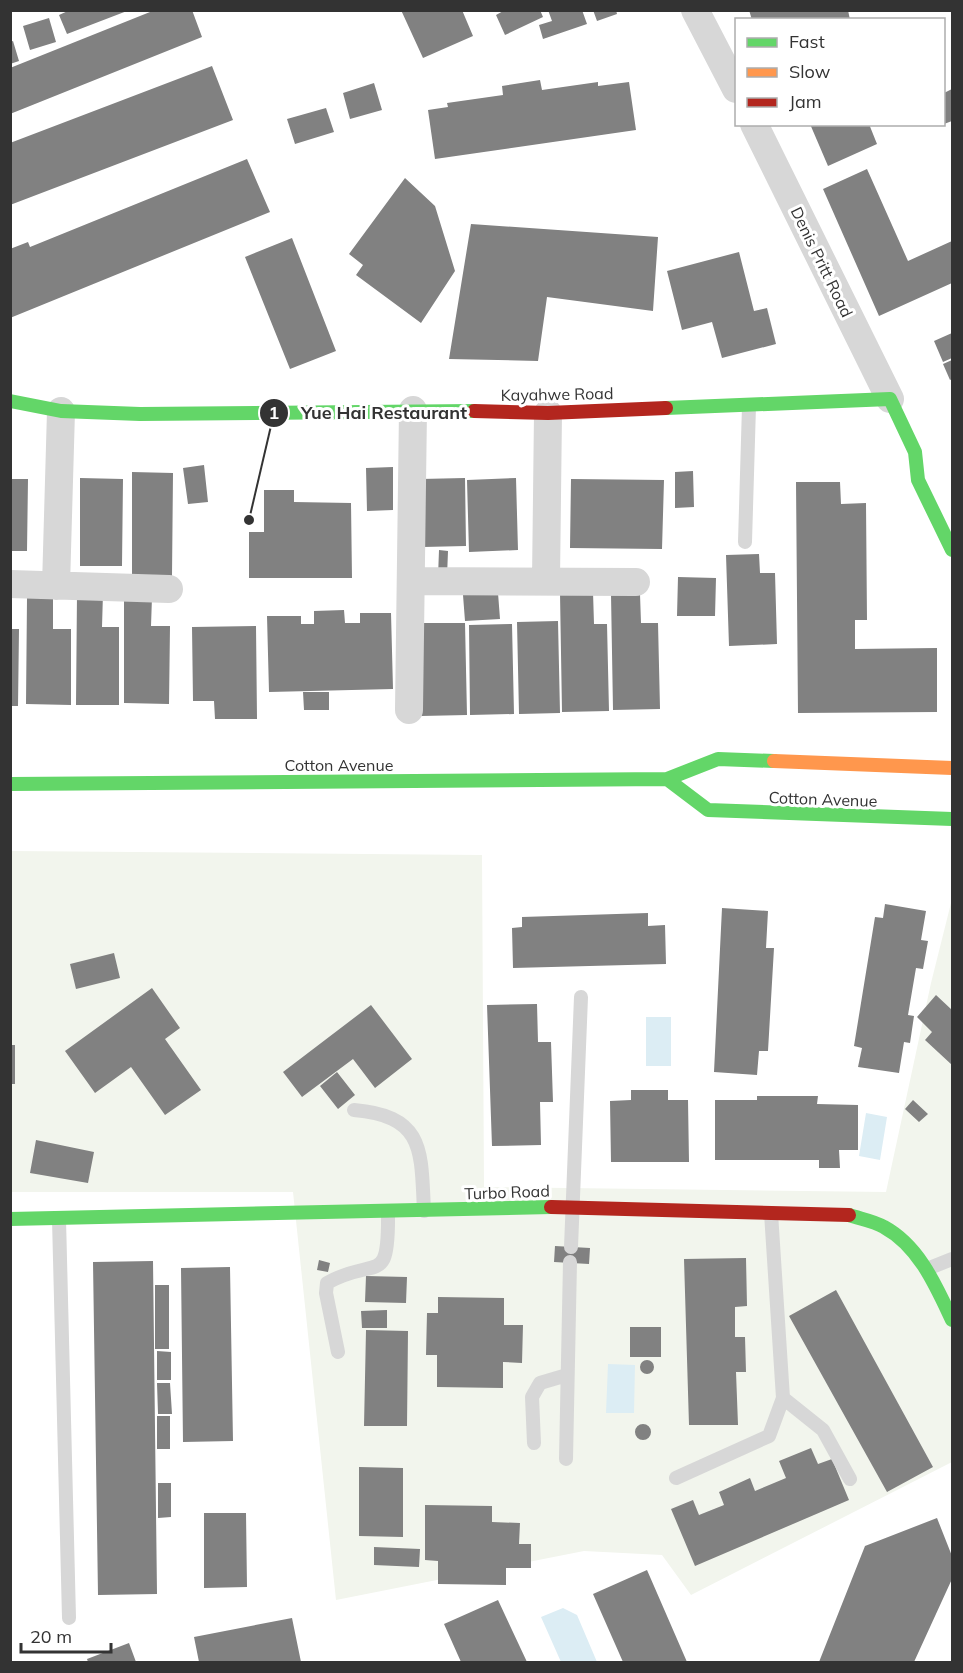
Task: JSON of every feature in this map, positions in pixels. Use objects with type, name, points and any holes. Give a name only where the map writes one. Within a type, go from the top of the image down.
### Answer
[{"type":"main road","name":"Kayahwe Road","points":[[10,401],[62,411],[151,414],[370,413],[413,410],[548,412],[890,399]]},
{"type":"main road","points":[[890,399],[915,452],[918,480],[952,550]]},
{"type":"main road","points":[[915,452],[929,463]]},
{"type":"main road","name":"Cotton Avenue","points":[[10,784],[667,779],[718,759],[952,768]]},
{"type":"main road","name":"Cotton Avenue","points":[[667,779],[708,810],[814,816],[952,819]]},
{"type":"main road","name":"Turbo Road","points":[[10,1219],[572,1207],[848,1215],[885,1228],[905,1243],[927,1269],[952,1320]]},
{"type":"street","points":[[695,10],[735,87]]},
{"type":"street","name":"Denis Pritt Road","points":[[755,126],[890,399]]},
{"type":"street","points":[[410,710],[413,410]]},
{"type":"street","points":[[56,586],[62,411]]},
{"type":"street","points":[[546,580],[548,412]]},
{"type":"street","points":[[411,581],[636,582]]},
{"type":"street","points":[[10,584],[170,589]]},
{"type":"lane","points":[[745,542],[749,406]]},
{"type":"lane","points":[[571,1247],[581,997]]},
{"type":"lane","points":[[354,1110],[392,1117],[406,1125],[422,1163],[424,1211]]},
{"type":"lane","points":[[676,1478],[769,1436],[783,1398],[771,1211]]},
{"type":"lane","points":[[338,1352],[326,1293],[327,1283],[338,1277],[369,1271],[384,1262],[389,1248],[388,1212]]},
{"type":"lane","points":[[58,1219],[69,1618]]},
{"type":"lane","points":[[927,1269],[952,1259]]},
{"type":"lane","points":[[566,1459],[570,1262]]},
{"type":"lane","points":[[534,1443],[532,1396],[540,1383],[567,1375]]},
{"type":"lane","points":[[783,1398],[823,1430],[850,1479]]},
{"type":"shaded area","points":[[11,851],[482,855],[484,1187],[886,1192],[931,983],[952,899],[952,1462],[691,1595],[662,1555],[584,1551],[336,1600],[293,1192],[11,1192]]},
{"type":"shaded area","points":[[646,1017],[671,1017],[671,1066],[646,1066]]},
{"type":"shaded area","points":[[866,1113],[887,1117],[880,1160],[859,1156]]},
{"type":"shaded area","points":[[608,1364],[635,1365],[634,1413],[606,1413]]},
{"type":"shaded area","points":[[563,1608],[577,1615],[597,1662],[561,1662],[541,1617]]},
{"type":"building","points":[[70,10],[127,11],[67,34],[59,15]]},
{"type":"building","points":[[155,10],[192,10],[202,37],[10,114],[10,68]]},
{"type":"building","points":[[401,10],[462,10],[473,36],[423,58]]},
{"type":"building","points":[[505,10],[540,10],[543,17],[505,35],[496,15]]},
{"type":"building","points":[[548,10],[582,10],[587,24],[543,39],[539,25],[552,21]]},
{"type":"building","points":[[593,10],[616,10],[617,14],[597,21]]},
{"type":"building","points":[[749,10],[848,10],[850,18],[751,18]]},
{"type":"building","points":[[49,18],[56,42],[30,50],[23,26]]},
{"type":"building","points":[[13,41],[19,61],[10,64],[10,42]]},
{"type":"building","points":[[212,66],[233,120],[10,205],[10,143]]},
{"type":"building","points":[[540,80],[542,90],[598,82],[598,86],[629,82],[636,130],[435,159],[428,110],[448,107],[447,103],[503,95],[502,86]]},
{"type":"building","points":[[374,83],[382,110],[350,119],[343,93]]},
{"type":"building","points":[[952,89],[952,121],[945,124],[945,92]]},
{"type":"building","points":[[326,108],[334,132],[295,144],[287,119]]},
{"type":"building","points":[[811,126],[870,126],[877,144],[828,166]]},
{"type":"building","points":[[247,159],[270,212],[10,318],[10,249],[28,242],[30,247]]},
{"type":"building","points":[[867,169],[908,261],[952,241],[952,283],[879,316],[823,189]]},
{"type":"building","points":[[405,178],[435,206],[455,271],[421,323],[356,275],[363,265],[349,254]]},
{"type":"building","points":[[471,224],[658,237],[653,311],[547,297],[538,361],[449,359]]},
{"type":"building","points":[[292,238],[336,351],[290,369],[245,257]]},
{"type":"building","points":[[739,252],[754,311],[767,308],[776,344],[722,358],[712,322],[682,330],[667,271]]},
{"type":"building","points":[[952,333],[952,358],[943,362],[934,341]]},
{"type":"building","points":[[952,360],[952,379],[950,380],[943,364]]},
{"type":"building","points":[[204,465],[208,502],[188,504],[183,468]]},
{"type":"building","points":[[393,467],[393,510],[367,511],[366,468]]},
{"type":"building","points":[[693,471],[694,507],[675,508],[675,472]]},
{"type":"building","points":[[132,472],[173,473],[172,577],[132,577]]},
{"type":"building","points":[[80,478],[123,479],[122,566],[80,566]]},
{"type":"building","points":[[465,478],[466,546],[423,547],[421,479]]},
{"type":"building","points":[[516,478],[518,550],[469,552],[467,480]]},
{"type":"building","points":[[10,479],[28,479],[27,551],[10,551]]},
{"type":"building","points":[[571,479],[664,480],[662,549],[570,548]]},
{"type":"building","points":[[796,482],[840,482],[841,504],[866,503],[867,620],[855,620],[855,649],[937,648],[937,712],[798,713]]},
{"type":"building","points":[[264,490],[294,490],[294,502],[351,503],[352,578],[249,578],[249,532],[264,532]]},
{"type":"building","points":[[439,550],[448,551],[447,577],[438,577]]},
{"type":"building","points":[[759,554],[760,573],[775,573],[777,644],[729,646],[726,555]]},
{"type":"building","points":[[678,577],[716,578],[715,616],[677,616]]},
{"type":"building","points":[[593,592],[594,624],[607,624],[609,711],[562,712],[560,593]]},
{"type":"building","points":[[77,593],[103,593],[102,627],[119,627],[119,705],[76,705]]},
{"type":"building","points":[[498,593],[500,619],[465,621],[463,595]]},
{"type":"building","points":[[611,594],[640,594],[641,623],[658,623],[660,709],[613,710]]},
{"type":"building","points":[[124,596],[152,597],[151,626],[170,626],[169,704],[124,703]]},
{"type":"building","points":[[27,598],[53,598],[53,629],[71,629],[71,705],[26,704]]},
{"type":"building","points":[[344,610],[345,623],[360,623],[360,613],[391,613],[393,689],[269,692],[267,616],[301,616],[301,624],[314,624],[314,611]]},
{"type":"building","points":[[558,621],[560,713],[519,714],[517,622]]},
{"type":"building","points":[[419,623],[465,623],[467,715],[421,716]]},
{"type":"building","points":[[512,624],[514,714],[470,715],[469,625]]},
{"type":"building","points":[[256,626],[257,719],[215,719],[214,701],[193,701],[192,627]]},
{"type":"building","points":[[10,629],[19,629],[18,706],[10,706]]},
{"type":"building","points":[[303,692],[329,692],[329,710],[304,710]]},
{"type":"building","points":[[885,904],[926,911],[921,940],[928,941],[923,969],[916,968],[908,1015],[914,1016],[910,1043],[904,1042],[899,1073],[858,1067],[862,1048],[854,1046],[875,917],[883,918]]},
{"type":"building","points":[[722,908],[768,911],[766,948],[774,948],[768,1051],[759,1051],[757,1075],[714,1072]]},
{"type":"building","points":[[648,913],[648,926],[665,925],[666,964],[513,968],[512,928],[522,927],[522,917]]},
{"type":"building","points":[[114,953],[120,978],[76,989],[70,964]]},
{"type":"building","points":[[152,988],[180,1028],[165,1039],[201,1090],[165,1115],[131,1067],[95,1093],[65,1051]]},
{"type":"building","points":[[936,995],[952,1010],[952,1065],[925,1040],[932,1032],[917,1017]]},
{"type":"building","points":[[537,1004],[538,1042],[551,1042],[553,1102],[540,1102],[541,1145],[492,1146],[487,1005]]},
{"type":"building","points":[[371,1005],[412,1059],[375,1088],[353,1059],[302,1097],[283,1072]]},
{"type":"building","points":[[10,1045],[15,1045],[15,1084],[10,1084]]},
{"type":"building","points":[[337,1072],[355,1095],[338,1109],[320,1086]]},
{"type":"building","points":[[631,1090],[668,1090],[668,1100],[688,1100],[689,1162],[611,1162],[610,1101],[631,1100]]},
{"type":"building","points":[[757,1096],[818,1096],[817,1104],[858,1105],[858,1150],[839,1150],[840,1168],[819,1168],[819,1160],[715,1160],[715,1100],[757,1100]]},
{"type":"building","points":[[913,1100],[928,1114],[919,1122],[905,1109]]},
{"type":"building","points":[[36,1140],[94,1152],[88,1183],[30,1173]]},
{"type":"building","points":[[555,1246],[590,1248],[589,1264],[554,1262]]},
{"type":"building","points":[[746,1258],[747,1306],[735,1307],[735,1337],[745,1337],[746,1372],[736,1372],[738,1425],[689,1425],[684,1259]]},
{"type":"building","points":[[319,1260],[330,1263],[328,1272],[317,1270]]},
{"type":"building","points":[[153,1261],[157,1594],[98,1595],[93,1262]]},
{"type":"building","points":[[230,1267],[233,1441],[183,1442],[181,1268]]},
{"type":"building","points":[[366,1276],[407,1277],[406,1303],[365,1302]]},
{"type":"building","points":[[155,1285],[169,1285],[169,1349],[155,1349]]},
{"type":"building","points":[[836,1290],[933,1467],[887,1492],[789,1316]]},
{"type":"building","points":[[438,1297],[504,1298],[504,1325],[523,1325],[522,1363],[503,1362],[503,1388],[437,1387],[437,1355],[426,1355],[427,1313],[438,1313]]},
{"type":"building","points":[[387,1310],[387,1328],[362,1328],[361,1311]]},
{"type":"building","points":[[630,1327],[661,1327],[661,1357],[630,1357]]},
{"type":"building","points":[[366,1330],[408,1331],[407,1426],[364,1426]]},
{"type":"building","points":[[157,1351],[171,1352],[171,1380],[157,1380]]},
{"type":"building","points":[[644,1360],[650,1360],[654,1367],[650,1374],[644,1374],[640,1370],[640,1364]]},
{"type":"building","points":[[157,1383],[170,1383],[172,1414],[158,1414]]},
{"type":"building","points":[[157,1416],[170,1416],[170,1449],[157,1449]]},
{"type":"building","points":[[640,1424],[646,1424],[651,1432],[649,1438],[640,1440],[635,1435],[635,1429]]},
{"type":"building","points":[[811,1448],[818,1464],[832,1459],[849,1500],[695,1566],[671,1509],[693,1500],[699,1515],[724,1505],[719,1492],[750,1478],[755,1491],[786,1478],[779,1461]]},
{"type":"building","points":[[359,1467],[403,1468],[403,1537],[359,1536]]},
{"type":"building","points":[[158,1483],[171,1483],[171,1517],[158,1518]]},
{"type":"building","points":[[425,1505],[492,1506],[492,1522],[520,1523],[519,1544],[531,1544],[531,1568],[506,1568],[506,1585],[438,1584],[438,1561],[425,1560]]},
{"type":"building","points":[[204,1513],[246,1513],[247,1587],[204,1588]]},
{"type":"building","points":[[937,1518],[952,1556],[952,1579],[914,1662],[819,1662],[865,1546]]},
{"type":"building","points":[[374,1547],[420,1549],[419,1567],[374,1565]]},
{"type":"building","points":[[647,1570],[687,1662],[623,1662],[593,1594]]},
{"type":"building","points":[[498,1600],[527,1662],[461,1662],[444,1624]]},
{"type":"building","points":[[292,1618],[301,1662],[199,1662],[194,1637]]},
{"type":"building","points":[[129,1643],[136,1662],[88,1662],[87,1659]]},
{"type":"traffic: fast","points":[[666,408],[890,399],[915,452],[918,480],[952,550]]},
{"type":"traffic: fast","points":[[10,401],[61,411],[140,414],[474,411]]},
{"type":"traffic: fast","points":[[10,784],[667,779],[718,759],[774,761]]},
{"type":"traffic: fast","points":[[667,779],[708,810],[952,819]]},
{"type":"traffic: fast","points":[[10,1219],[551,1207]]},
{"type":"traffic: fast","points":[[849,1215],[880,1225],[907,1245],[925,1268],[952,1320]]},
{"type":"traffic: slow","points":[[774,761],[952,768]]},
{"type":"traffic: jam","points":[[474,411],[548,413],[666,408]]},
{"type":"traffic: jam","points":[[551,1207],[849,1215]]},
{"type":"place","name":"Yue Hai Restaurant","points":[[249,520]]}]
